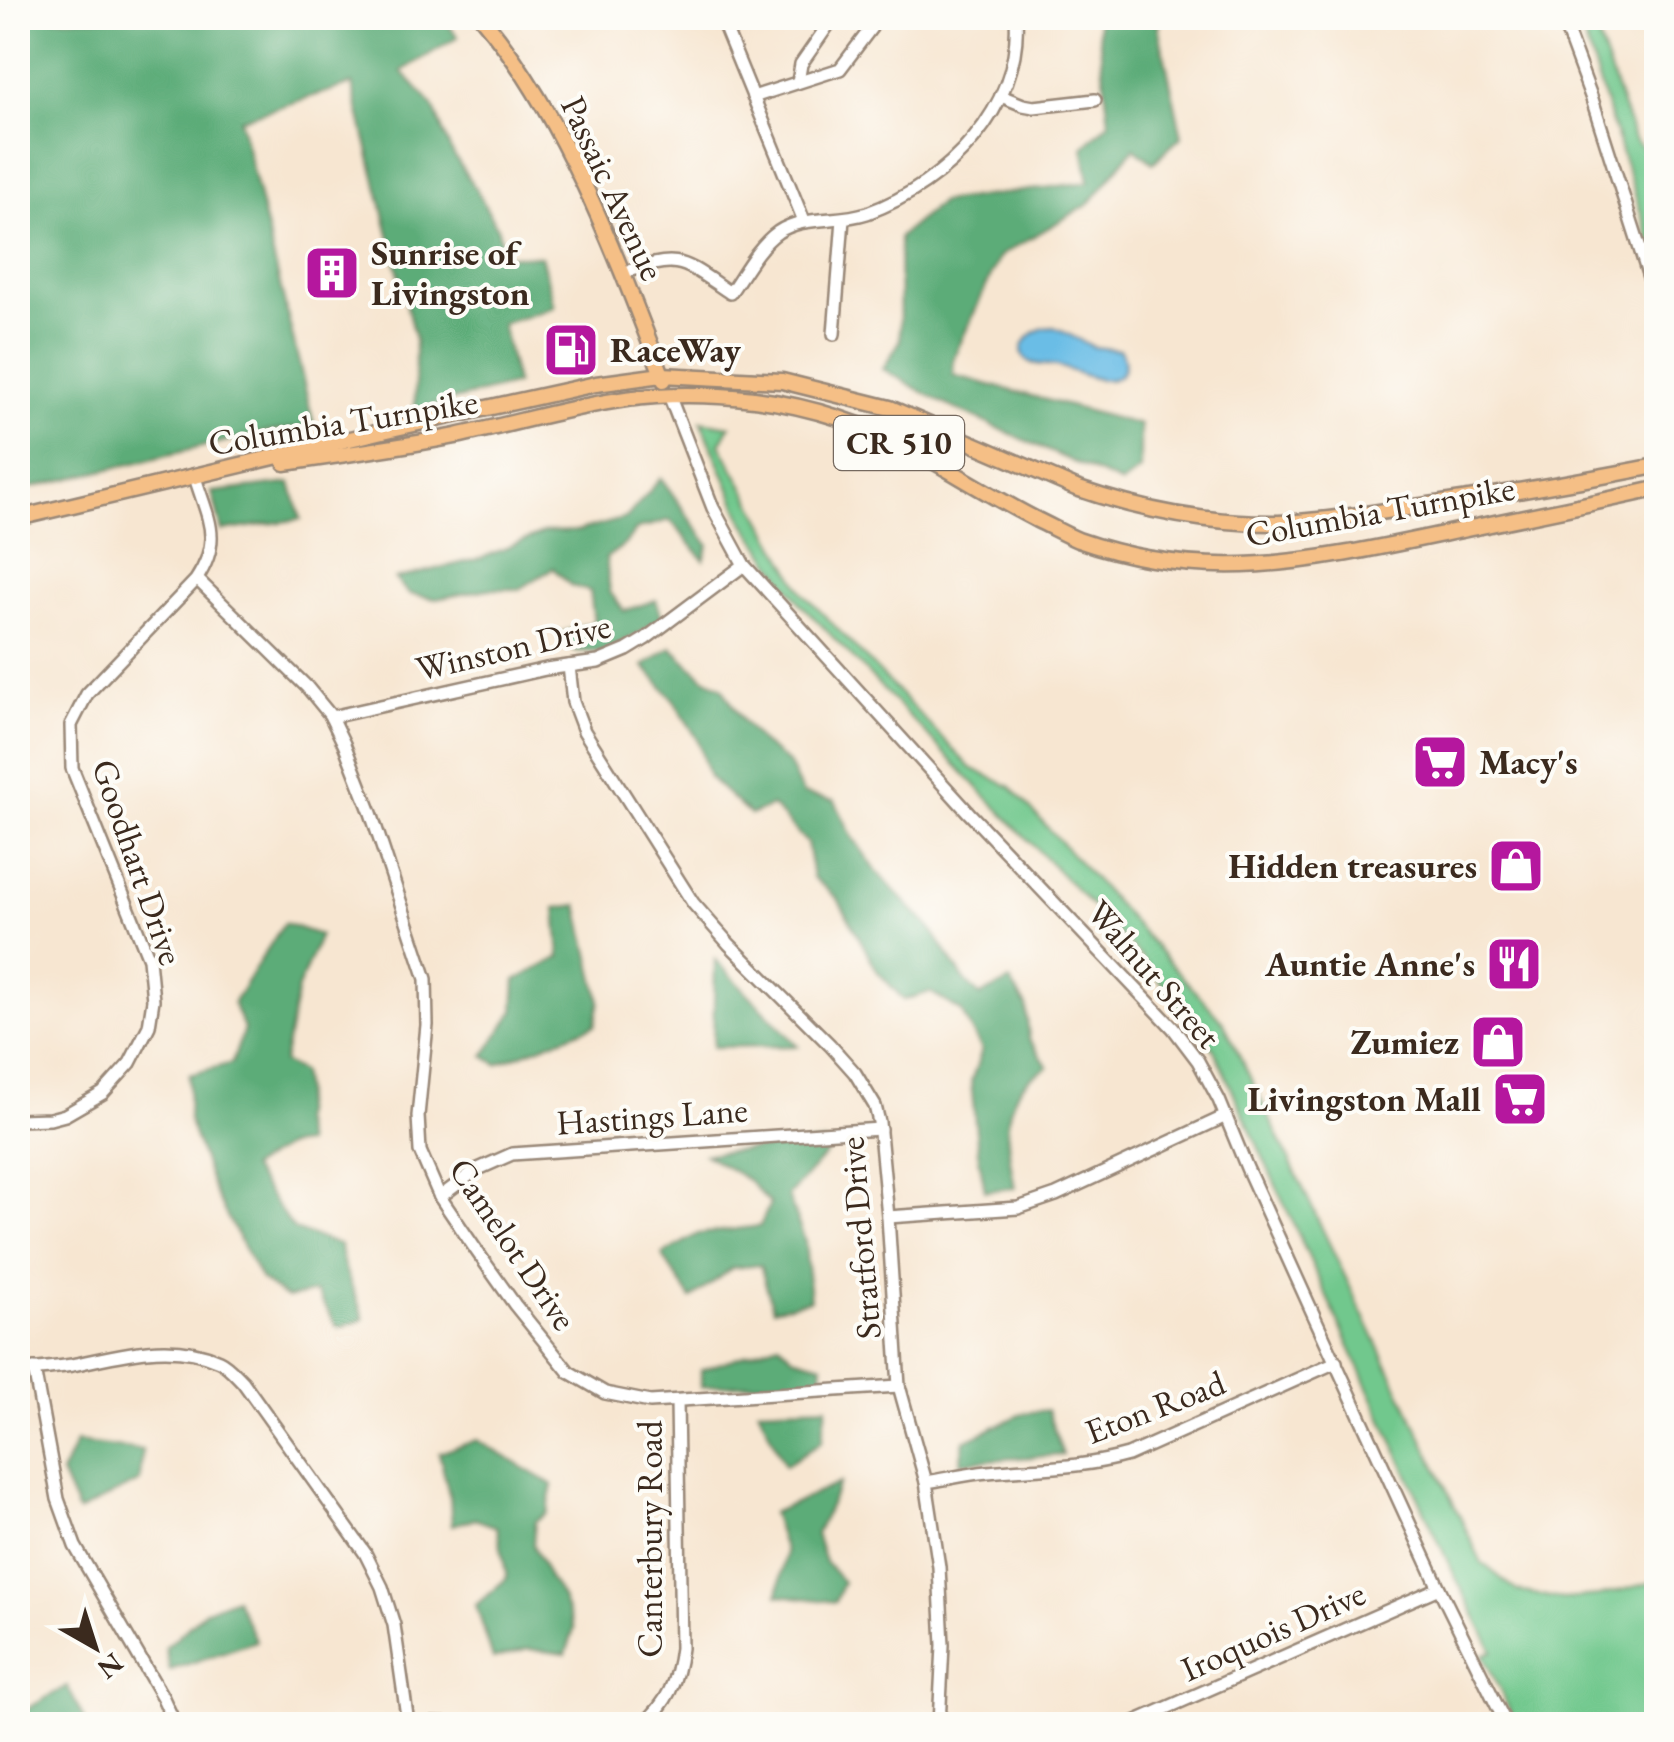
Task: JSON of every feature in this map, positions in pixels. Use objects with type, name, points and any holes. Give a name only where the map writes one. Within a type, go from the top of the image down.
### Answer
[{"type":"main road","name":"Passaic Avenue","points":[[482,18],[544,107],[622,272],[669,395]]},
{"type":"main road","name":"Columbia Turnpike","points":[[195,477],[596,384],[662,375],[782,382],[840,395],[890,408],[1100,496],[1156,510],[1229,521],[1325,520],[1656,466]]},
{"type":"main road","name":"Columbia Turnpike","points":[[195,477],[456,436],[625,399],[711,394],[810,410],[867,428],[916,450],[1003,503],[1075,539],[1173,562],[1284,564],[1656,489]]},
{"type":"main road","points":[[1632,471],[1656,456]]},
{"type":"main road","name":"CR 510","points":[[18,518],[195,477]]},
{"type":"street","points":[[720,18],[804,220]]},
{"type":"street","points":[[798,82],[801,64],[833,18]]},
{"type":"street","points":[[753,97],[840,70],[875,18]]},
{"type":"street","points":[[622,272],[674,260],[730,293],[773,235],[804,220],[843,220],[891,202],[928,181],[973,140],[1001,96],[1014,52],[1016,18]]},
{"type":"street","points":[[1562,18],[1656,299]]},
{"type":"street","points":[[1001,96],[1034,107],[1095,100]]},
{"type":"street","points":[[834,334],[843,220]]},
{"type":"street","points":[[1641,253],[1656,281]]},
{"type":"street","name":"Walnut Street","points":[[669,395],[712,508],[744,565],[969,813],[1173,1028],[1198,1061],[1439,1588],[1506,1724]]},
{"type":"street","name":"Goodhart Drive","points":[[18,1120],[65,1115],[103,1093],[130,1062],[149,1026],[154,1000],[150,960],[72,768],[71,725],[87,694],[208,563],[212,533],[195,477]]},
{"type":"street","name":"Winston Drive","points":[[331,718],[598,662],[646,639],[744,565]]},
{"type":"street","name":"Camelot Drive","points":[[197,578],[307,687],[331,718],[371,813],[426,978],[427,1025],[418,1116],[420,1152],[440,1196],[516,1305],[569,1372],[605,1394],[650,1402],[900,1386]]},
{"type":"street","name":"Stratford Drive","points":[[569,666],[574,702],[584,731],[693,903],[830,1045],[855,1073],[875,1106],[888,1217],[900,1386],[926,1482],[939,1567],[943,1645],[939,1724]]},
{"type":"street","points":[[888,1217],[1018,1208],[1056,1195],[1226,1116]]},
{"type":"street","name":"Hastings Lane","points":[[440,1196],[476,1170],[512,1154],[880,1129]]},
{"type":"street","points":[[18,1372],[143,1350],[194,1352],[223,1362],[244,1384],[365,1553],[382,1587],[394,1625],[408,1723]]},
{"type":"street","name":"Eton Road","points":[[926,1482],[988,1472],[1097,1464],[1128,1455],[1336,1362]]},
{"type":"street","points":[[34,1369],[58,1499],[75,1546],[175,1724]]},
{"type":"street","name":"Canterbury Road","points":[[643,1724],[667,1698],[678,1672],[681,1648],[677,1401]]},
{"type":"street","name":"Iroquois Drive","points":[[1130,1724],[1439,1588]]},
{"type":"street","points":[[381,1724],[457,1724]]},
{"type":"green space","points":[[18,18],[443,18],[458,37],[402,71],[433,106],[450,149],[498,230],[504,256],[541,256],[555,307],[502,324],[516,384],[415,410],[415,340],[352,84],[240,119],[314,425],[256,434],[18,491]]},
{"type":"green space","points":[[1097,18],[1162,18],[1158,26],[1182,136],[1153,163],[1134,148],[1089,204],[1000,256],[954,357],[953,375],[1140,425],[1140,470],[1122,484],[940,402],[883,369],[900,341],[899,237],[941,202],[1089,182],[1083,147],[1109,122]]},
{"type":"green space","points":[[1595,29],[1634,139],[1656,164],[1656,260],[1584,36]]},
{"type":"green space","points":[[701,421],[730,426],[720,444],[803,593],[971,768],[1011,787],[1224,1023],[1482,1563],[1517,1591],[1563,1599],[1599,1596],[1656,1581],[1656,1724],[1516,1724],[1483,1655],[1493,1651],[1448,1562],[1214,1050],[1141,957],[800,603],[744,522]]},
{"type":"green space","points":[[661,478],[709,545],[704,560],[670,520],[637,529],[606,558],[610,592],[624,611],[656,600],[662,617],[604,652],[575,651],[560,633],[594,622],[590,591],[571,586],[553,568],[520,589],[488,589],[436,599],[409,594],[395,579],[482,558],[545,532],[579,531],[626,518]]},
{"type":"green space","points":[[291,483],[301,519],[222,531],[212,492]]},
{"type":"green space","points":[[671,647],[703,677],[722,687],[761,742],[788,763],[803,794],[835,801],[852,836],[877,872],[931,929],[963,978],[980,996],[1010,981],[1026,1006],[1029,1039],[1048,1067],[1028,1080],[1012,1104],[1008,1131],[1015,1188],[985,1191],[971,1082],[982,1050],[961,1011],[930,992],[904,1000],[878,972],[838,899],[813,877],[807,843],[772,806],[750,815],[709,777],[697,738],[673,699],[644,666]]},
{"type":"green space","points":[[578,905],[600,1001],[595,1025],[497,1064],[484,1056],[514,1011],[516,980],[560,957],[556,908]]},
{"type":"green space","points":[[284,923],[320,935],[298,988],[283,1062],[301,1072],[304,1093],[300,1119],[305,1144],[287,1146],[250,1168],[294,1230],[340,1245],[364,1319],[338,1328],[316,1292],[287,1298],[261,1280],[216,1196],[188,1119],[189,1075],[232,1063],[244,1029],[233,1003]]},
{"type":"green space","points":[[715,959],[798,1046],[713,1047]]},
{"type":"green space","points":[[824,1142],[827,1153],[788,1196],[805,1241],[810,1300],[773,1309],[760,1265],[732,1268],[691,1299],[662,1255],[698,1234],[760,1226],[770,1204],[749,1181],[705,1154]]},
{"type":"green space","points":[[779,1343],[793,1356],[823,1364],[822,1378],[701,1387],[701,1370]]},
{"type":"green space","points":[[827,1406],[822,1441],[785,1466],[758,1409]]},
{"type":"green space","points":[[1047,1410],[1063,1455],[960,1462],[964,1441],[1024,1413]]},
{"type":"green space","points":[[477,1440],[553,1485],[547,1513],[535,1521],[533,1545],[561,1595],[574,1629],[566,1654],[528,1649],[493,1659],[476,1605],[507,1578],[497,1527],[475,1519],[452,1525],[439,1453]]},
{"type":"green space","points":[[76,1442],[142,1450],[140,1481],[78,1512],[61,1474]]},
{"type":"green space","points":[[840,1483],[816,1534],[825,1562],[843,1582],[835,1602],[778,1595],[785,1552],[772,1513]]},
{"type":"green space","points":[[235,1598],[256,1641],[170,1670],[165,1648],[206,1610]]},
{"type":"green space","points":[[67,1686],[86,1723],[18,1724],[18,1714]]},
{"type":"water","points":[[1054,327],[1094,347],[1120,350],[1122,372],[1110,380],[1101,380],[1027,360],[1022,352],[1027,339],[1041,329]]},
{"type":"place","name":"Sunrise of Livingston","points":[[332,273]]},
{"type":"place","name":"RaceWay","points":[[571,350]]},
{"type":"place","name":"Macy's","points":[[1440,762]]},
{"type":"place","name":"Hidden treasures","points":[[1516,866]]},
{"type":"place","name":"Auntie Anne's","points":[[1514,964]]},
{"type":"place","name":"Zumiez","points":[[1498,1042]]},
{"type":"place","name":"Livingston Mall","points":[[1520,1099]]}]
